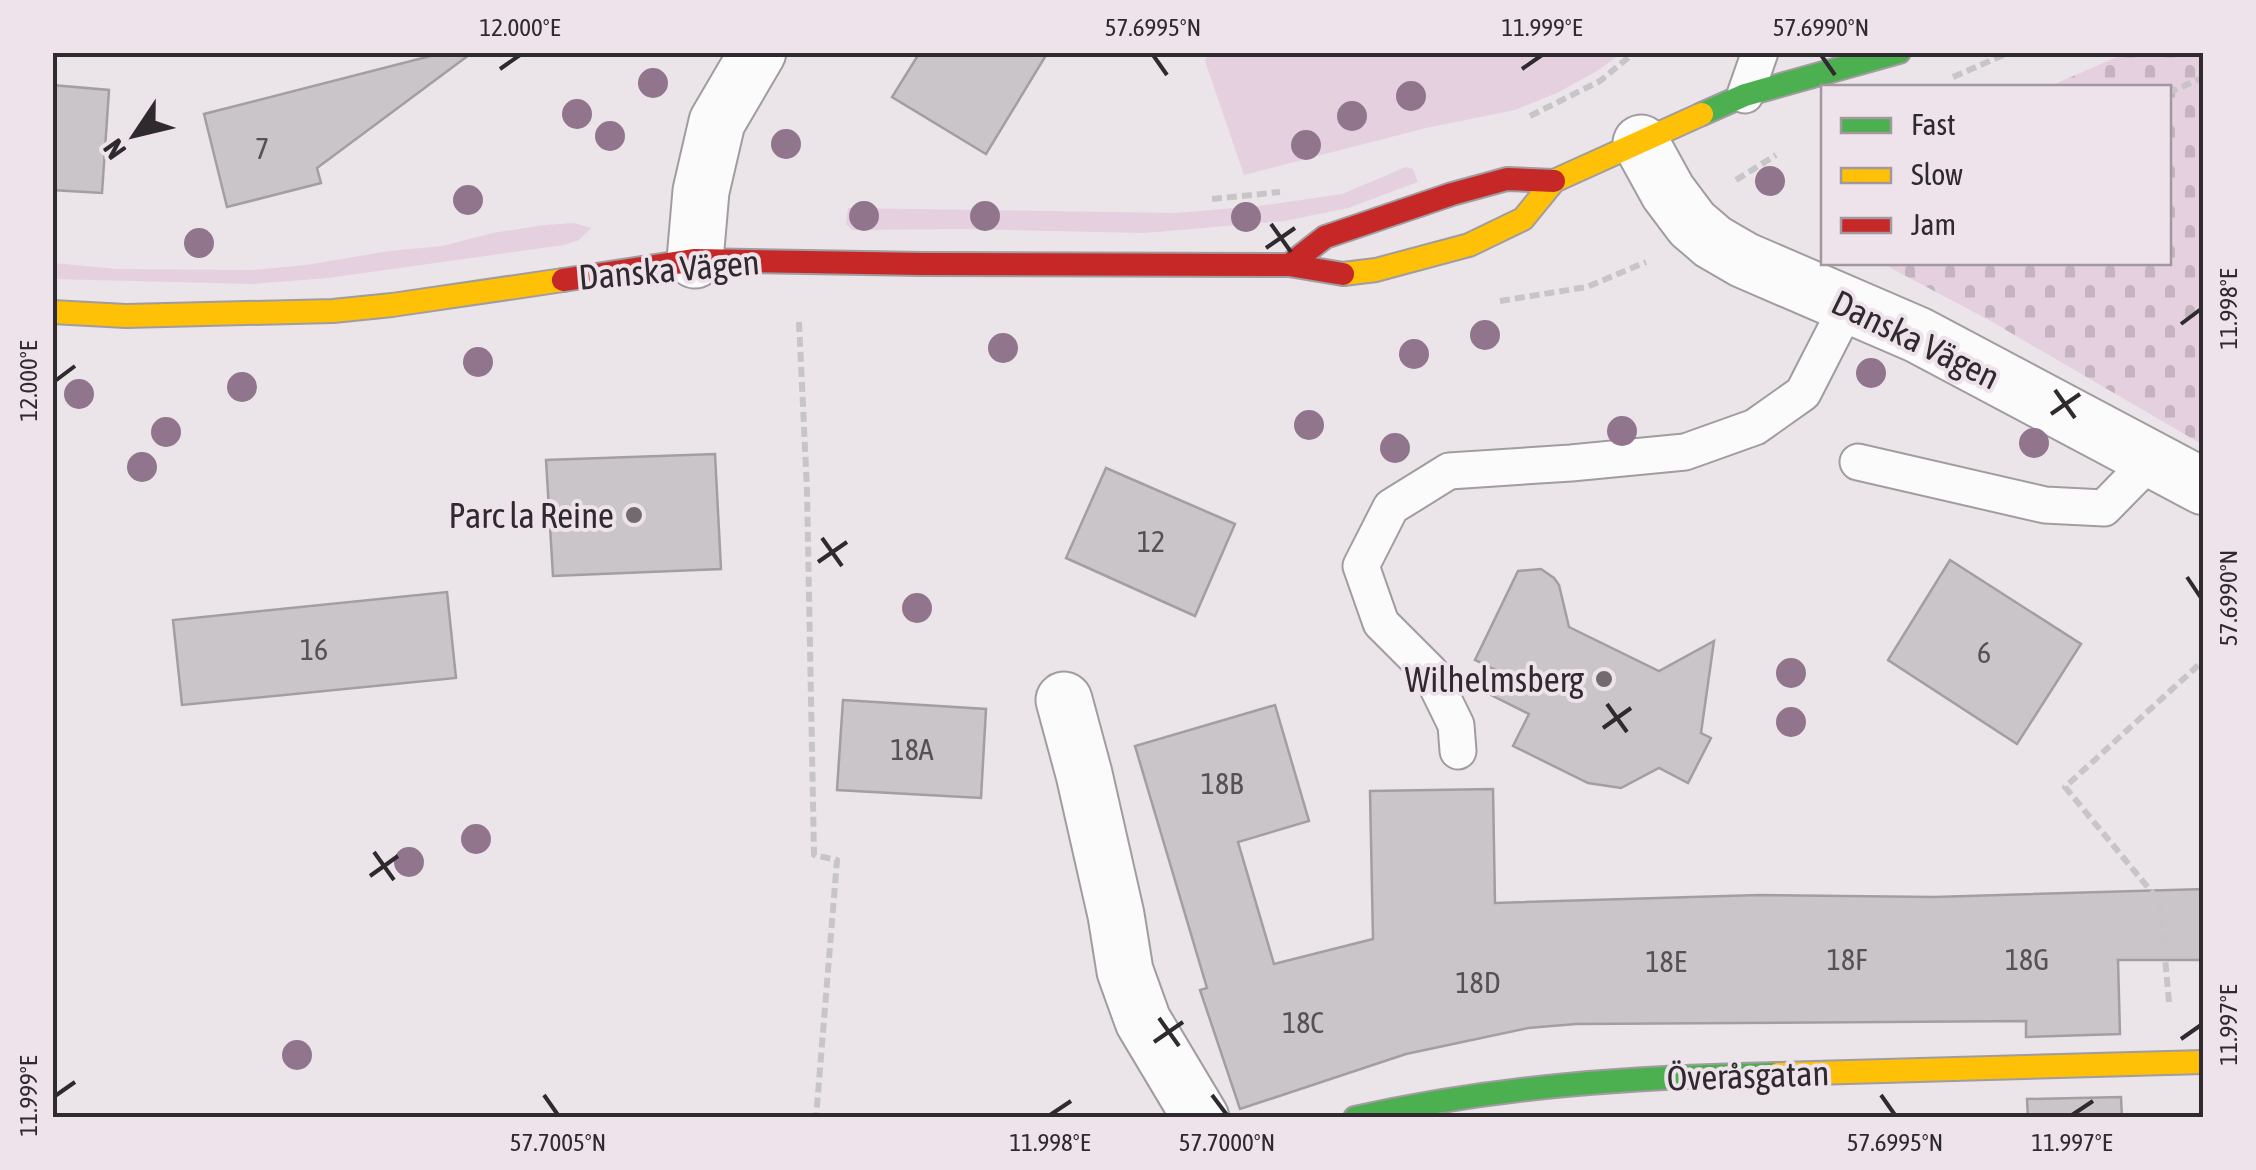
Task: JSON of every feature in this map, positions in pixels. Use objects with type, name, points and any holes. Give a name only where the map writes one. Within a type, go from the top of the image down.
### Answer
[{"type":"street","points":[[695,260],[701,191],[717,122],[758,52]]},
{"type":"street","points":[[1745,95],[1784,52]]},
{"type":"street","points":[[1641,143],[1745,95],[1899,52]]},
{"type":"street","name":"Danska Vägen","points":[[1289,265],[1326,237],[1507,179],[1554,181],[1641,143],[1676,202],[1712,242],[1744,260],[1918,335],[2204,486]]},
{"type":"street","name":"Danska Vägen","points":[[52,312],[126,316],[334,311],[695,260],[1289,265],[1345,274],[1376,270],[1469,245],[1523,219],[1554,181]]},
{"type":"street","points":[[1064,700],[1116,915],[1125,971],[1143,1020],[1201,1118]]},
{"type":"street","name":"Överåsgatan","points":[[1354,1118],[1400,1106],[1488,1092],[1671,1076],[2204,1062]]},
{"type":"lane","points":[[1745,95],[1760,52]]},
{"type":"lane","points":[[1458,751],[1456,725],[1430,672],[1381,623],[1361,566],[1390,507],[1450,471],[1684,452],[1756,427],[1803,394],[1848,305]]},
{"type":"lane","points":[[1858,462],[2046,505],[2104,508],[2152,459]]},
{"type":"path","points":[[1516,122],[1600,80],[1635,52]]},
{"type":"path","points":[[1945,80],[2010,52]]},
{"type":"path","points":[[2171,92],[2204,77]]},
{"type":"path","points":[[798,311],[807,490],[814,856],[836,860],[816,1118]]},
{"type":"path","points":[[2167,957],[2160,902],[2065,787],[2204,660]]},
{"type":"green space","points":[[1208,52],[1622,53],[1557,93],[1515,110],[1426,128],[1244,175],[1205,61]]},
{"type":"green space","points":[[2126,53],[2203,53],[2203,445],[1987,319],[1885,265],[2171,265],[2171,85],[2053,85]]},
{"type":"green space","points":[[1406,167],[1413,169],[1418,182],[1348,208],[1284,221],[1145,233],[852,230],[846,224],[848,208],[1175,213],[1259,206],[1342,194]]},
{"type":"green space","points":[[574,223],[591,228],[579,240],[564,245],[328,278],[252,284],[53,279],[53,263],[117,269],[250,270],[442,246],[493,233]]},
{"type":"building","points":[[446,52],[473,52],[317,168],[321,183],[227,207],[204,114]]},
{"type":"building","points":[[920,52],[1048,52],[986,154],[892,97]]},
{"type":"building","points":[[52,85],[109,90],[102,193],[52,190]]},
{"type":"building","name":"Parc la Reine","points":[[715,454],[721,569],[553,576],[546,460]]},
{"type":"building","points":[[1106,468],[1235,524],[1195,616],[1066,558]]},
{"type":"building","points":[[1950,560],[2081,644],[2017,744],[1888,660]]},
{"type":"building","name":"Wilhelmsberg","points":[[1541,569],[1559,585],[1569,627],[1659,671],[1714,641],[1701,733],[1711,738],[1688,783],[1659,768],[1621,788],[1588,783],[1513,746],[1529,714],[1491,695],[1502,673],[1475,660],[1518,571]]},
{"type":"building","points":[[447,592],[456,678],[182,705],[173,620]]},
{"type":"building","points":[[843,700],[986,709],[981,798],[837,790]]},
{"type":"building","points":[[1275,705],[1309,821],[1238,842],[1274,964],[1373,939],[1370,791],[1493,789],[1495,903],[2204,889],[2204,960],[2118,960],[2120,1034],[2026,1037],[2026,1021],[1576,1024],[1528,1028],[1406,1054],[1240,1109],[1200,990],[1207,988],[1135,746]]},
{"type":"building","points":[[2121,1097],[2122,1118],[2028,1118],[2027,1099]]},
{"type":"traffic: fast","points":[[1702,114],[1745,95],[1899,52]]},
{"type":"traffic: fast","points":[[1355,1118],[1460,1098],[1565,1085],[1778,1074]]},
{"type":"traffic: slow","points":[[1343,274],[1376,270],[1469,245],[1523,219],[1554,181],[1702,114]]},
{"type":"traffic: slow","points":[[52,312],[126,316],[333,311],[563,280]]},
{"type":"traffic: slow","points":[[1778,1074],[2204,1062]]},
{"type":"traffic: jam","points":[[1289,265],[1325,237],[1452,194],[1507,179],[1554,181]]},
{"type":"traffic: jam","points":[[563,280],[695,260],[1289,265],[1343,274]]},
{"type":"place","name":"Parc la Reine","points":[[634,515]]},
{"type":"place","name":"Wilhelmsberg","points":[[1604,679]]}]
